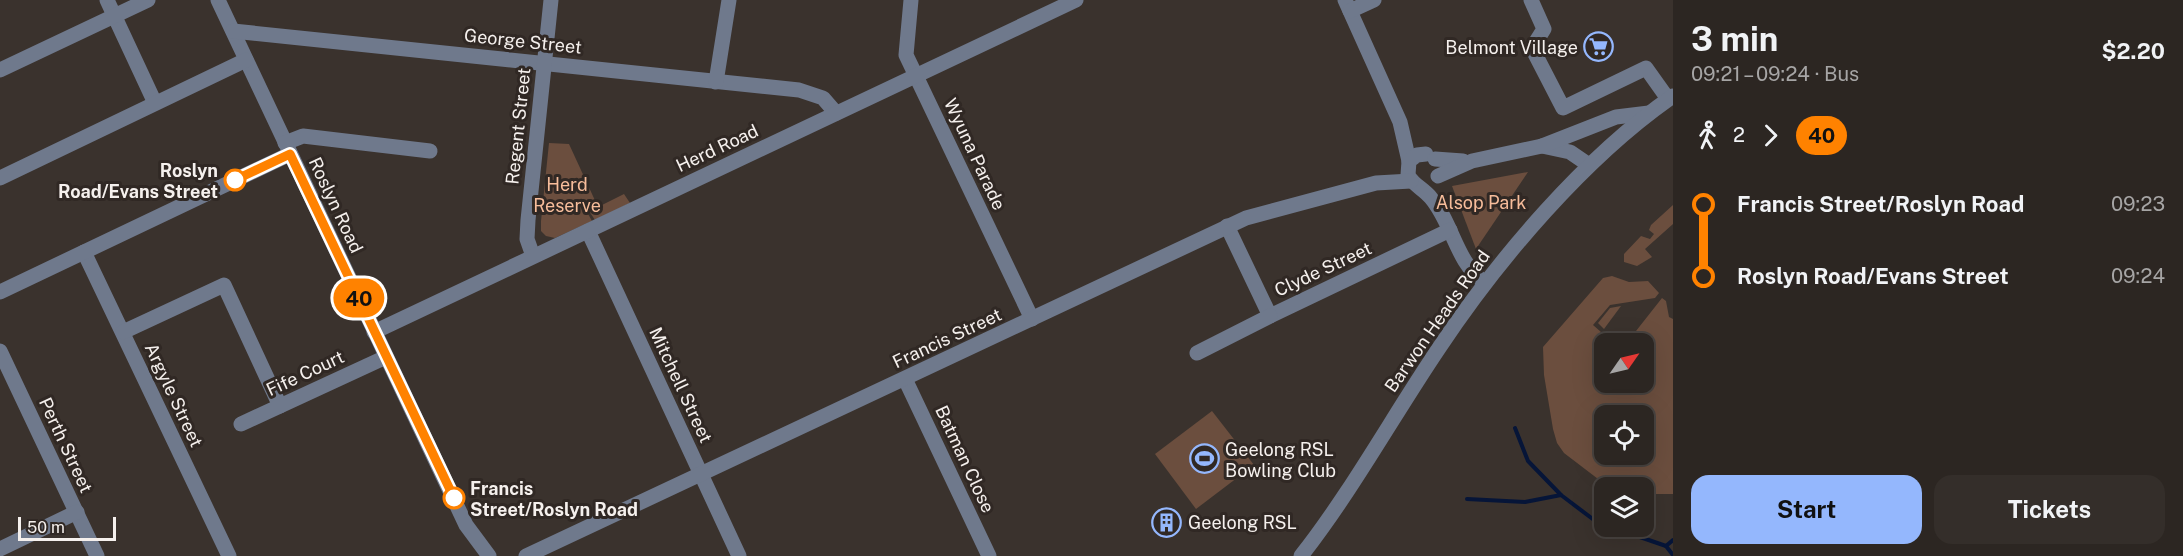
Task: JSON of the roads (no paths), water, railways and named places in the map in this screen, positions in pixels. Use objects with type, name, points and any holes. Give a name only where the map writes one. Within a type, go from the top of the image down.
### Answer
[{"type":"street","points":[[107,0],[155,102]]},
{"type":"street","points":[[0,70],[148,0]]},
{"type":"street","name":"Roslyn Road","points":[[218,0],[466,525],[474,556]]},
{"type":"street","name":"Regent Street","points":[[533,256],[527,239],[528,220],[551,0]]},
{"type":"street","points":[[716,82],[729,0]]},
{"type":"street","name":"Wyuna Parade","points":[[911,0],[906,55],[1032,319]]},
{"type":"street","name":"Herd Road","points":[[374,332],[1076,0]]},
{"type":"street","points":[[1374,0],[1347,6],[1400,122],[1408,163],[1415,183],[1442,213],[1468,268],[1485,282]]},
{"type":"street","points":[[1531,0],[1544,29],[1532,48],[1563,108],[1646,68],[1671,98]]},
{"type":"street","name":"George Street","points":[[233,31],[544,62],[809,93],[823,98],[830,116]]},
{"type":"street","points":[[0,178],[246,60]]},
{"type":"street","name":"Barwon Heads Road","points":[[1303,556],[1485,282],[1589,165],[1649,112],[1671,98]]},
{"type":"street","points":[[1415,183],[1429,185],[1437,177],[1472,161],[1542,146],[1616,117],[1649,112]]},
{"type":"street","points":[[1400,122],[1438,168],[1442,213]]},
{"type":"street","points":[[0,292],[288,148],[303,136],[430,151]]},
{"type":"street","points":[[1542,146],[1570,152],[1589,165]]},
{"type":"street","points":[[1408,163],[1417,155],[1472,161]]},
{"type":"street","name":"Francis Street","points":[[1376,183],[1408,163]]},
{"type":"street","name":"Francis Street","points":[[526,556],[540,553],[1246,218],[1376,183],[1415,183]]},
{"type":"street","name":"Clyde Street","points":[[1227,226],[1270,316],[1450,230]]},
{"type":"street","name":"Mitchell Street","points":[[588,231],[740,556]]},
{"type":"street","name":"Argyle Street","points":[[84,252],[229,556]]},
{"type":"street","points":[[123,332],[224,285],[280,406]]},
{"type":"street","points":[[1197,353],[1270,316]]},
{"type":"street","name":"Perth Street","points":[[0,351],[98,556]]},
{"type":"street","name":"Fife Court","points":[[241,424],[386,357]]},
{"type":"street","name":"Batman Close","points":[[905,379],[989,556]]},
{"type":"street","points":[[0,549],[76,512]]},
{"type":"street","name":"Roslyn Road","points":[[466,525],[489,556]]},
{"type":"waterway","points":[[1515,428],[1528,461],[1561,495],[1594,520]]},
{"type":"waterway","points":[[1467,499],[1525,502],[1561,495]]},
{"type":"waterway","points":[[1640,537],[1666,546]]},
{"type":"waterway","points":[[1673,540],[1666,546],[1673,555]]},
{"type":"place","name":"Belmont Village","points":[[1599,47]]},
{"type":"place","name":"Roslyn Road/Evans Street","points":[[235,180]]},
{"type":"place","name":"Geelong RSL Bowling Club","points":[[1204,459]]},
{"type":"place","name":"Francis Street/Roslyn Road","points":[[454,498]]},
{"type":"place","name":"Geelong RSL","points":[[1167,522]]},
{"type":"park label","name":"Herd Reserve","points":[[567,194]]},
{"type":"park label","name":"Alsop Park","points":[[1481,202]]}]
